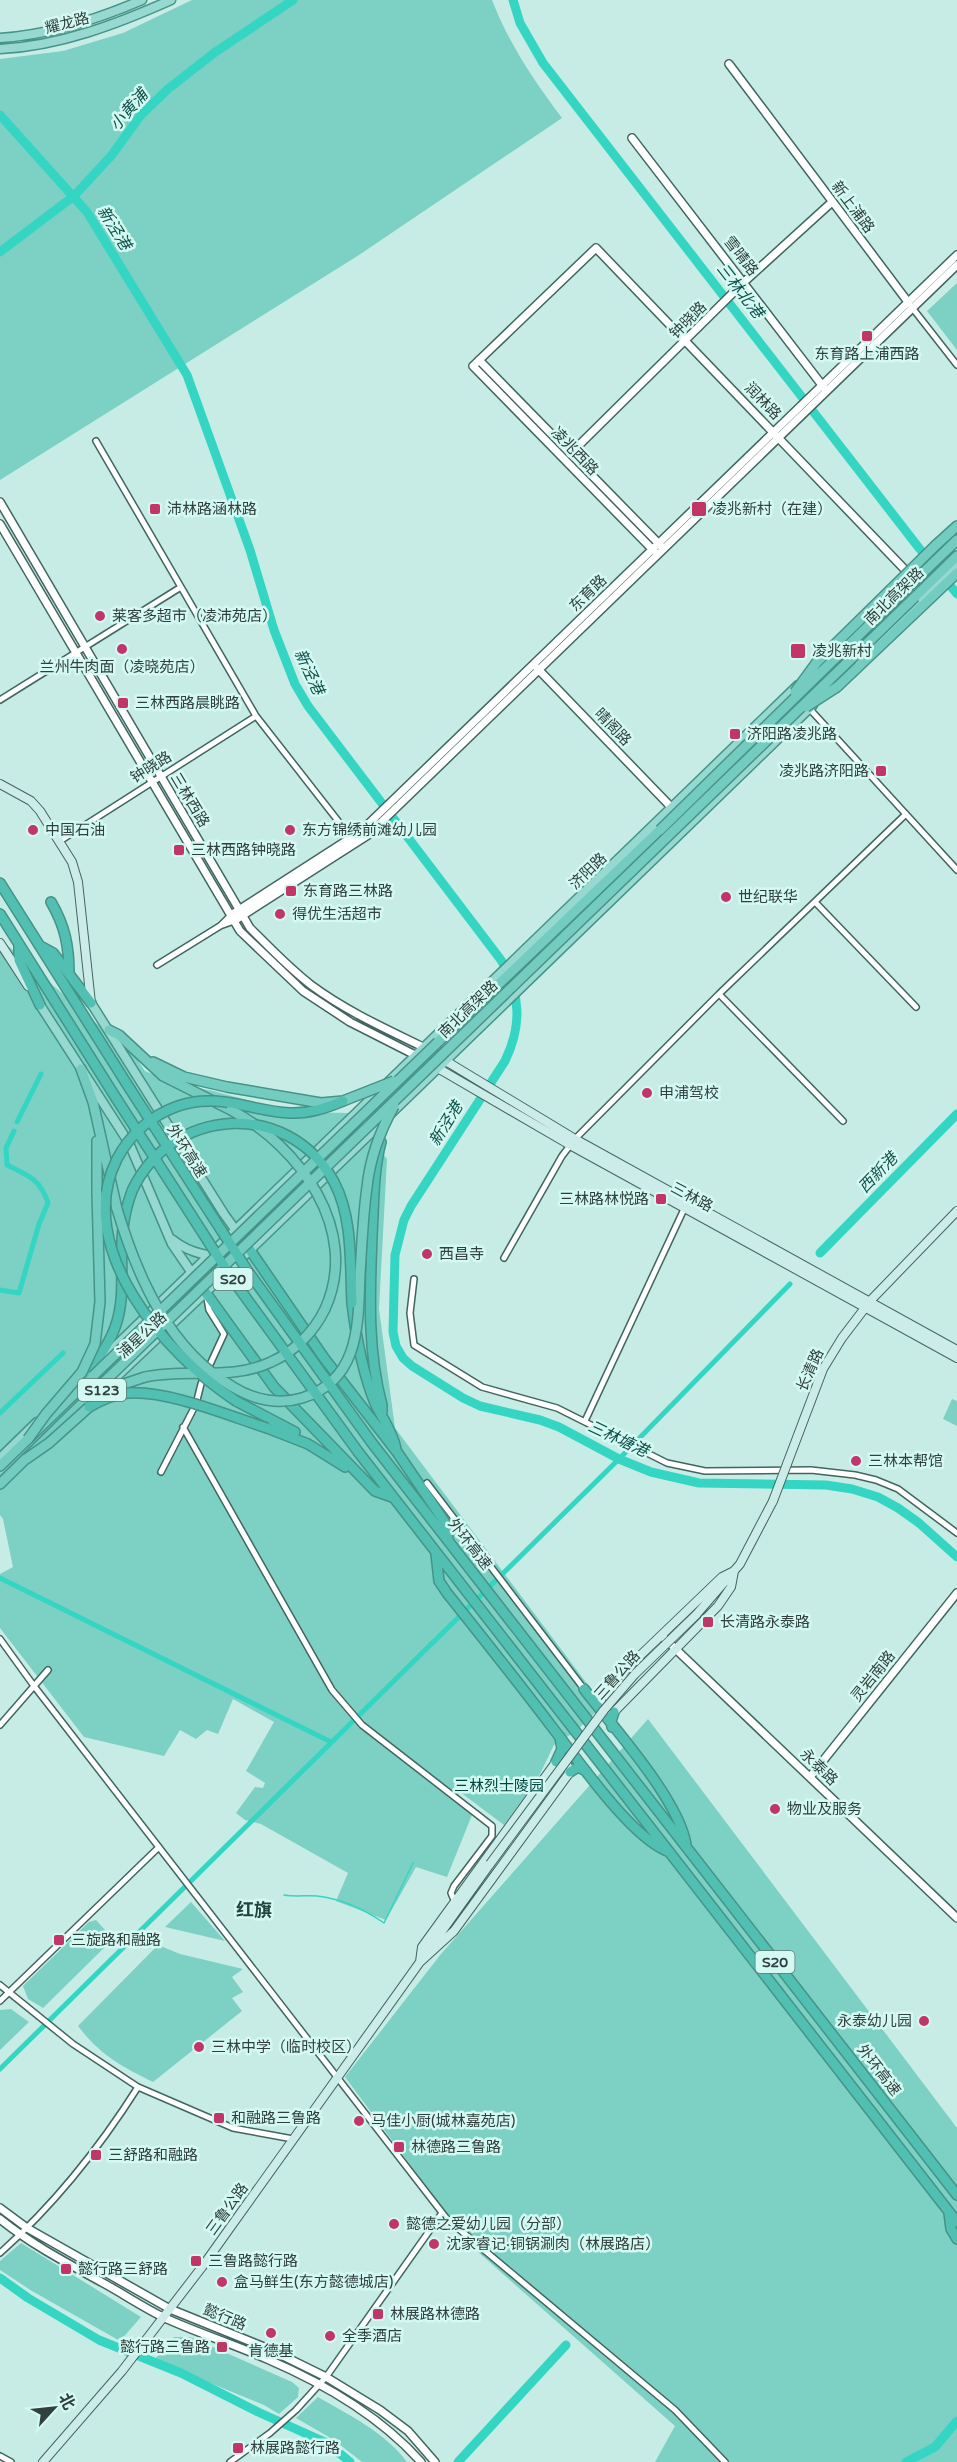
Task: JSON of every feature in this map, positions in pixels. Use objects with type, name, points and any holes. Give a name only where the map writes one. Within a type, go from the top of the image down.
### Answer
[{"type":"highway","points":[[785,707],[817,662],[957,528]]},
{"type":"highway","name":"南北高架路","points":[[0,1466],[957,540]]},
{"type":"highway","name":"南北高架路","points":[[0,1484],[957,556]]},
{"type":"highway","points":[[794,714],[837,687],[956,570]]},
{"type":"highway","name":"外环高速","points":[[0,883],[247,1270],[372,1443],[957,2195]]},
{"type":"highway","points":[[51,902],[68,942],[69,973]]},
{"type":"highway","name":"外环高速","points":[[0,914],[233,1280],[358,1453],[957,2222]]},
{"type":"highway","points":[[18,943],[19,960],[40,1005]]},
{"type":"highway","points":[[40,946],[53,953],[92,1003]]},
{"type":"highway","points":[[26,1459],[114,1389],[145,1377],[171,1372],[234,1373],[262,1366],[295,1348],[308,1335],[323,1313],[332,1287],[335,1263],[332,1231],[321,1203],[305,1173],[282,1146],[258,1126],[231,1110],[167,1079],[119,1035],[109,1030]]},
{"type":"highway","points":[[135,1052],[184,1077],[227,1088],[309,1102],[343,1101]]},
{"type":"highway","points":[[81,1069],[93,1102],[117,1209],[128,1245],[145,1285],[173,1330],[200,1361],[227,1384],[245,1394],[275,1401],[301,1398],[320,1390],[336,1377],[349,1358],[358,1322],[367,1186],[378,1139],[403,1092]]},
{"type":"highway","points":[[322,1452],[316,1443],[236,1401],[211,1384],[177,1354],[150,1321],[127,1284],[114,1252],[107,1223],[106,1200],[112,1171],[122,1151],[143,1126],[163,1112],[186,1103],[218,1100],[290,1113],[325,1109],[402,1077]]},
{"type":"highway","points":[[382,1412],[374,1364],[371,1325],[374,1187],[379,1151],[388,1117]]},
{"type":"highway","points":[[28,1439],[46,1414],[101,1356],[117,1324],[123,1297],[123,1224],[128,1200],[136,1183],[151,1160],[165,1147],[189,1133],[206,1127],[233,1123],[270,1129],[302,1146],[322,1165],[337,1189],[346,1216],[352,1303],[360,1357],[373,1396],[382,1412],[397,1452]]},
{"type":"highway","points":[[70,1388],[91,1357],[99,1324],[97,1134],[99,1127]]},
{"type":"highway","points":[[250,1250],[324,1358],[397,1452],[446,1524],[448,1541]]},
{"type":"highway","points":[[206,1293],[274,1387],[375,1491],[394,1498]]},
{"type":"highway","points":[[89,1407],[120,1394],[144,1393],[185,1402],[267,1428],[322,1452],[363,1478]]},
{"type":"highway","points":[[435,1551],[440,1581],[470,1622],[607,1797],[654,1845],[669,1852]]},
{"type":"highway","points":[[584,1689],[664,1795],[685,1832],[687,1848]]},
{"type":"highway","points":[[612,1727],[614,1712]]},
{"type":"highway","points":[[556,1762],[562,1749],[559,1735]]},
{"type":"highway","points":[[570,1772],[578,1767],[588,1773]]},
{"type":"highway","points":[[948,2211],[951,2229],[957,2239]]},
{"type":"main road","name":"耀龙路","points":[[0,38],[57,28],[116,11],[142,0]]},
{"type":"main road","name":"耀龙路","points":[[0,49],[59,40],[118,23],[171,0]]},
{"type":"main road","name":"济阳路","points":[[235,1230],[672,808],[936,547]]},
{"type":"main road","points":[[0,784],[31,801],[50,824],[72,862],[78,882],[92,1003],[235,1230],[250,1250],[809,708],[933,589],[956,570]]},
{"type":"main road","points":[[0,943],[132,1148],[170,1238],[190,1274],[206,1293]]},
{"type":"main road","name":"三林路","points":[[425,1048],[508,1098],[572,1142],[685,1208],[798,1265]]},
{"type":"main road","name":"三林路","points":[[417,1056],[503,1107],[813,1273],[871,1300],[957,1350]]},
{"type":"main road","name":"长清路","points":[[696,1615],[748,1552],[789,1467],[823,1369],[842,1338],[871,1300],[957,1211]]},
{"type":"main road","name":"浦星公路","points":[[0,1458],[235,1230]]},
{"type":"main road","points":[[170,1238],[185,1250],[208,1256],[243,1257]]},
{"type":"main road","name":"浦星公路","points":[[0,1490],[250,1250]]},
{"type":"main road","name":"三林路","points":[[813,1273],[866,1308],[957,1358]]},
{"type":"main road","name":"长清路","points":[[599,1695],[722,1577],[734,1571]]},
{"type":"main road","name":"长清路","points":[[614,1712],[718,1606],[731,1587],[734,1571]]},
{"type":"main road","name":"三鲁公路","points":[[44,2462],[120,2374],[170,2309],[490,1864],[604,1710],[635,1674],[696,1615]]},
{"type":"main road","points":[[584,1689],[590,1694],[599,1695],[604,1706],[614,1712]]},
{"type":"main road","points":[[556,1762],[566,1762],[570,1772]]},
{"type":"main road","name":"三鲁公路","points":[[420,1962],[422,1947],[556,1762]]},
{"type":"main road","name":"三鲁公路","points":[[420,1962],[454,1931],[570,1772]]},
{"type":"street","name":"新上浦路","points":[[729,64],[957,365]]},
{"type":"street","name":"雪晴路","points":[[632,138],[741,285],[823,390]]},
{"type":"street","name":"钟晓路","points":[[564,460],[741,285],[832,201]]},
{"type":"street","name":"润林路","points":[[478,360],[596,248],[912,572]]},
{"type":"street","name":"东育路","points":[[911,305],[957,255]]},
{"type":"street","name":"东育路","points":[[157,965],[241,913],[374,824],[794,417],[911,305],[957,265]]},
{"type":"street","name":"凌兆西路","points":[[655,552],[472,366],[478,360],[661,546]]},
{"type":"street","points":[[96,441],[256,716],[353,840]]},
{"type":"street","name":"三林西路","points":[[0,502],[250,928],[311,985],[338,1003],[425,1048]]},
{"type":"street","points":[[1,525],[11,522]]},
{"type":"street","name":"三林西路","points":[[1,525],[240,931],[303,991],[350,1022],[417,1056]]},
{"type":"street","points":[[0,700],[181,587]]},
{"type":"street","name":"晴阁路","points":[[536,667],[672,808]]},
{"type":"street","points":[[792,691],[957,870]]},
{"type":"street","name":"钟晓路","points":[[60,841],[256,716]]},
{"type":"street","points":[[504,1258],[572,1142],[719,994],[906,814]]},
{"type":"street","points":[[815,902],[916,1007]]},
{"type":"street","points":[[719,994],[843,1121]]},
{"type":"street","points":[[585,1421],[685,1208]]},
{"type":"street","points":[[414,1279],[410,1313],[412,1339],[415,1346],[482,1388],[545,1404],[585,1421],[667,1463],[694,1470],[759,1472],[789,1467],[840,1472],[876,1480],[910,1496],[957,1533]]},
{"type":"street","points":[[161,1472],[196,1404],[201,1384],[224,1334],[209,1310],[206,1293]]},
{"type":"street","points":[[183,1427],[332,1690],[362,1725],[492,1826],[494,1831],[492,1836],[454,1886],[451,1893],[454,1900]]},
{"type":"street","points":[[427,1483],[584,1689]]},
{"type":"street","name":"灵岩南路","points":[[810,1777],[957,1593]]},
{"type":"street","name":"永泰路","points":[[662,1636],[957,1918]]},
{"type":"street","points":[[0,1639],[442,2213],[675,2410],[724,2462]]},
{"type":"street","points":[[0,1725],[48,1670]]},
{"type":"street","points":[[0,2001],[159,1847]]},
{"type":"street","points":[[0,1986],[55,2030],[138,2086],[233,2128],[293,2139]]},
{"type":"street","points":[[0,2253],[27,2229],[93,2153],[115,2124],[138,2086]]},
{"type":"street","name":"懿行路","points":[[0,2208],[27,2229],[170,2309],[269,2349],[326,2377],[380,2409],[408,2431],[434,2461]]},
{"type":"street","points":[[230,2462],[270,2433],[296,2410],[326,2377],[442,2213]]},
{"type":"street","name":"懿行路","points":[[0,2219],[20,2235],[164,2317],[264,2358],[319,2385],[374,2419],[401,2440],[421,2462]]},
{"type":"street","points":[[0,2456],[11,2462]]},
{"type":"green space","points":[[192,0],[492,0],[523,62],[562,118],[359,255],[0,480],[0,59],[63,51],[123,33]]},
{"type":"green space","points":[[957,283],[957,350],[927,311]]},
{"type":"green space","name":"三林烈士陵园","points":[[0,939],[136,1058],[145,1071],[170,1082],[291,1112],[351,1113],[387,1159],[379,1309],[395,1428],[603,1705],[575,1732],[554,1745],[537,1780],[504,1825],[460,1792],[455,1800],[472,1815],[447,1877],[416,1867],[386,1920],[336,1901],[348,1873],[261,1824],[245,1820],[236,1813],[255,1787],[263,1788],[265,1783],[246,1771],[274,1722],[233,1699],[218,1734],[207,1730],[196,1739],[180,1730],[164,1756],[84,1737],[0,1628],[0,1574],[13,1567],[3,1519],[0,1515]]},
{"type":"green space","points":[[952,1399],[957,1401],[957,1426],[943,1419]]},
{"type":"green space","points":[[648,1719],[957,2128],[957,2462],[655,2462],[675,2426],[469,2244],[345,2077],[441,1954]]},
{"type":"green space","points":[[191,1902],[225,1941],[165,1927]]},
{"type":"green space","points":[[96,1920],[113,1939],[43,2008],[28,1999],[23,1986],[89,1922]]},
{"type":"green space","points":[[158,1945],[180,1954],[243,1969],[232,1977],[243,1992],[232,1998],[242,2011],[153,2082],[112,2059],[94,2045],[78,2026]]},
{"type":"green space","points":[[11,2009],[29,2022],[0,2050],[0,2010]]},
{"type":"green space","points":[[21,2243],[141,2317],[120,2341],[32,2291],[0,2270],[0,2261]]},
{"type":"green space","points":[[174,2337],[190,2337],[292,2382],[299,2388],[298,2397],[279,2414],[264,2405],[154,2360]]},
{"type":"green space","points":[[318,2397],[378,2433],[407,2462],[362,2462],[334,2440],[296,2418]]},
{"type":"waterway","name":"小黄浦","points":[[0,252],[74,196],[111,156],[141,115],[168,89],[214,53],[293,0]]},
{"type":"waterway","name":"三林北港","points":[[513,0],[520,23],[543,63],[957,594]]},
{"type":"waterway","name":"新泾港","points":[[0,115],[87,212],[187,375],[250,550],[274,630],[295,684],[308,706],[501,960],[512,985],[517,1010],[511,1048],[404,1220],[395,1255],[393,1332],[396,1346],[403,1358],[463,1398],[480,1406],[540,1420],[559,1427],[619,1459],[651,1472],[699,1483],[826,1485],[852,1489],[878,1497],[919,1523],[957,1557]]},
{"type":"waterway","points":[[17,1122],[41,1074]]},
{"type":"waterway","name":"西新港","points":[[820,1253],[957,1114]]},
{"type":"waterway","points":[[0,1290],[19,1293],[39,1224],[48,1203],[37,1183],[7,1165],[6,1148],[14,1131]]},
{"type":"waterway","name":"三林塘港","points":[[0,2069],[619,1459],[790,1284]]},
{"type":"waterway","points":[[0,1413],[63,1353]]},
{"type":"waterway","points":[[0,1578],[331,1742]]},
{"type":"waterway","points":[[284,1895],[317,1896],[344,1902],[369,1913],[384,1923],[413,1863]]},
{"type":"waterway","points":[[0,2278],[28,2298],[99,2340],[181,2373],[258,2412],[327,2443],[350,2462]]},
{"type":"waterway","points":[[458,2462],[566,2345]]},
{"type":"waterway","points":[[906,2462],[935,2447],[957,2421]]},
{"type":"place","name":"东育路上浦西路","points":[[867,336]]},
{"type":"place","name":"沛林路涵林路","points":[[155,509]]},
{"type":"place","name":"凌兆新村（在建）","points":[[699,509]]},
{"type":"place","name":"莱客多超市（凌沛苑店）","points":[[100,616]]},
{"type":"place","name":"兰州牛肉面（凌晓苑店）","points":[[122,649]]},
{"type":"place","name":"凌兆新村","points":[[798,651]]},
{"type":"place","name":"三林西路晨眺路","points":[[123,703]]},
{"type":"place","name":"济阳路凌兆路","points":[[735,734]]},
{"type":"place","name":"凌兆路济阳路","points":[[881,771]]},
{"type":"place","name":"中国石油","points":[[33,830]]},
{"type":"place","name":"东方锦绣前滩幼儿园","points":[[290,830]]},
{"type":"place","name":"三林西路钟晓路","points":[[179,850]]},
{"type":"place","name":"东育路三林路","points":[[291,891]]},
{"type":"place","name":"世纪联华","points":[[726,897]]},
{"type":"place","name":"得优生活超市","points":[[280,914]]},
{"type":"place","name":"申浦驾校","points":[[647,1093]]},
{"type":"place","name":"三林路林悦路","points":[[661,1199]]},
{"type":"place","name":"西昌寺","points":[[427,1254]]},
{"type":"place","name":"三林本帮馆","points":[[856,1461]]},
{"type":"place","name":"长清路永泰路","points":[[708,1622]]},
{"type":"place","name":"物业及服务","points":[[775,1809]]},
{"type":"place","name":"三旋路和融路","points":[[59,1940]]},
{"type":"place","name":"永泰幼儿园","points":[[924,2021]]},
{"type":"place","name":"三林中学（临时校区）","points":[[199,2047]]},
{"type":"place","name":"和融路三鲁路","points":[[219,2118]]},
{"type":"place","name":"马佳小厨(城林嘉苑店)","points":[[359,2121]]},
{"type":"place","name":"林德路三鲁路","points":[[399,2147]]},
{"type":"place","name":"三舒路和融路","points":[[96,2155]]},
{"type":"place","name":"懿德之爱幼儿园（分部）","points":[[394,2224]]},
{"type":"place","name":"沈家睿记·铜锅涮肉（林展路店）","points":[[434,2244]]},
{"type":"place","name":"三鲁路懿行路","points":[[196,2261]]},
{"type":"place","name":"懿行路三舒路","points":[[66,2269]]},
{"type":"place","name":"盒马鲜生(东方懿德城店)","points":[[222,2282]]},
{"type":"place","name":"林展路林德路","points":[[378,2314]]},
{"type":"place","name":"肯德基","points":[[271,2333]]},
{"type":"place","name":"全季酒店","points":[[330,2336]]},
{"type":"place","name":"懿行路三鲁路","points":[[222,2347]]},
{"type":"place","name":"林展路懿行路","points":[[238,2448]]},
{"type":"district","name":"红旗","points":[[254,1910]]}]
